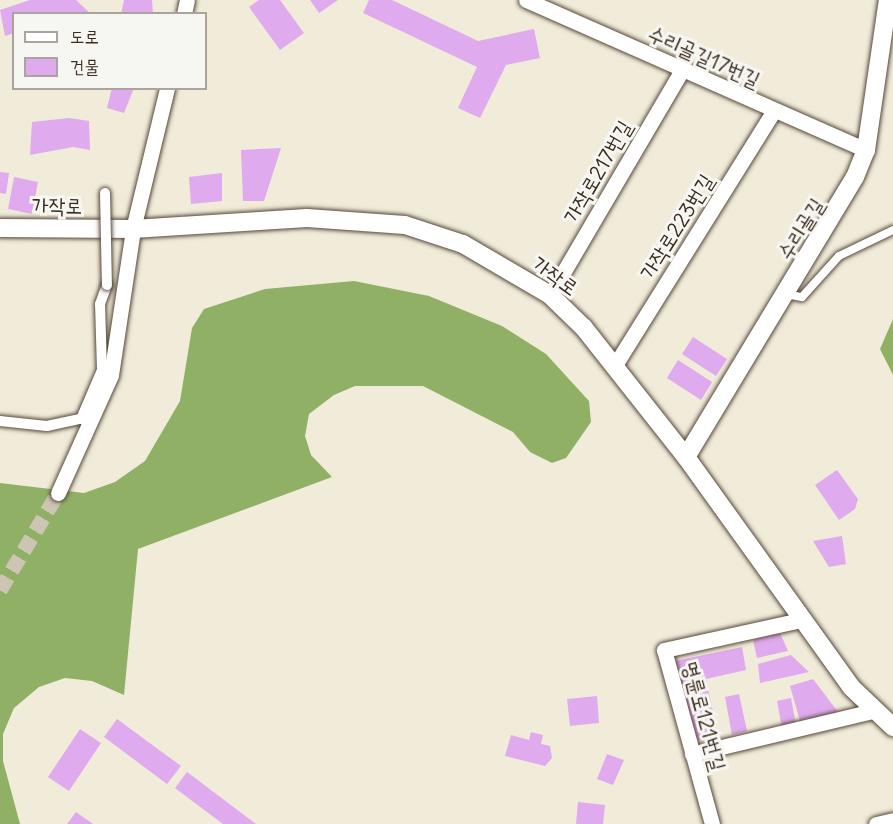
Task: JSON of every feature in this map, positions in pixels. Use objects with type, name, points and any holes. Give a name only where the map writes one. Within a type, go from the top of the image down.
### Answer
[{"type":"street","name":"수리골길17번길","points":[[526,0],[866,150]]},
{"type":"street","name":"수리골길","points":[[686,457],[846,199],[866,150],[888,0]]},
{"type":"street","name":"가작로217번길","points":[[550,295],[682,70]]},
{"type":"street","points":[[58,492],[111,375],[133,229],[167,90]]},
{"type":"street","name":"가작로223번길","points":[[615,365],[774,111]]},
{"type":"street","points":[[0,422],[47,426],[81,419],[102,370],[100,304],[106,285],[105,193]]},
{"type":"street","name":"가작로","points":[[0,228],[133,229],[307,218],[405,225],[463,244],[550,295],[615,365],[686,457],[801,620],[876,710],[893,727]]},
{"type":"street","name":"명륜로121번길","points":[[712,824],[664,650],[801,620]]},
{"type":"street","points":[[692,754],[876,710]]},
{"type":"street","points":[[876,824],[893,820]]},
{"type":"lane","points":[[786,294],[802,297],[839,256],[893,230]]},
{"type":"green space","points":[[354,281],[429,296],[502,326],[546,354],[589,401],[591,422],[566,458],[552,463],[530,452],[513,432],[423,386],[355,386],[334,395],[309,414],[305,436],[311,455],[332,477],[138,549],[124,695],[92,681],[65,678],[39,687],[14,708],[3,734],[3,761],[20,824],[0,824],[0,483],[84,493],[115,482],[145,461],[180,401],[192,328],[204,309],[265,289]]},
{"type":"green space","points":[[893,319],[893,375],[880,349]]},
{"type":"building","points":[[30,0],[76,0],[89,12],[12,12],[12,34],[5,36],[0,10]]},
{"type":"building","points":[[124,0],[152,0],[153,12],[121,12]]},
{"type":"building","points":[[259,0],[280,0],[304,33],[280,50],[249,7]]},
{"type":"building","points":[[310,0],[338,0],[319,13]]},
{"type":"building","points":[[369,0],[392,0],[478,41],[534,29],[540,58],[506,65],[480,118],[458,108],[477,67],[363,13]]},
{"type":"building","points":[[112,90],[133,90],[124,113],[107,108]]},
{"type":"building","points":[[69,118],[89,121],[90,150],[73,147],[30,155],[32,122]]},
{"type":"building","points":[[281,148],[264,201],[243,201],[241,150]]},
{"type":"building","points":[[0,172],[9,173],[6,194],[0,193]]},
{"type":"building","points":[[222,173],[222,201],[191,204],[189,177]]},
{"type":"building","points":[[14,177],[38,182],[32,214],[8,209]]},
{"type":"building","points":[[693,337],[727,359],[716,376],[682,354]]},
{"type":"building","points":[[678,360],[712,382],[701,400],[667,378]]},
{"type":"building","points":[[837,470],[858,499],[855,509],[839,520],[815,485]]},
{"type":"building","points":[[842,536],[846,564],[829,567],[813,541]]},
{"type":"building","points":[[780,633],[788,651],[757,658],[753,640]]},
{"type":"building","points":[[742,647],[746,670],[706,679],[718,736],[692,741],[675,661]]},
{"type":"building","points":[[791,655],[809,672],[760,683],[758,664]]},
{"type":"building","points":[[813,679],[838,712],[800,721],[790,686]]},
{"type":"building","points":[[739,694],[747,731],[732,735],[725,697]]},
{"type":"building","points":[[597,696],[599,723],[570,726],[567,699]]},
{"type":"building","points":[[791,698],[796,725],[782,728],[777,701]]},
{"type":"building","points":[[117,719],[181,766],[167,784],[104,737]]},
{"type":"building","points":[[80,729],[101,743],[69,791],[48,777]]},
{"type":"building","points":[[531,732],[543,735],[541,744],[550,746],[552,758],[545,766],[505,756],[511,735],[529,740]]},
{"type":"building","points":[[607,754],[624,760],[613,785],[597,779]]},
{"type":"building","points":[[187,772],[256,824],[223,824],[175,788]]},
{"type":"building","points":[[578,802],[605,805],[603,824],[576,824]]},
{"type":"building","points":[[76,812],[93,824],[67,824]]},
{"type":"tunnel","points":[[0,590],[58,493]]}]
